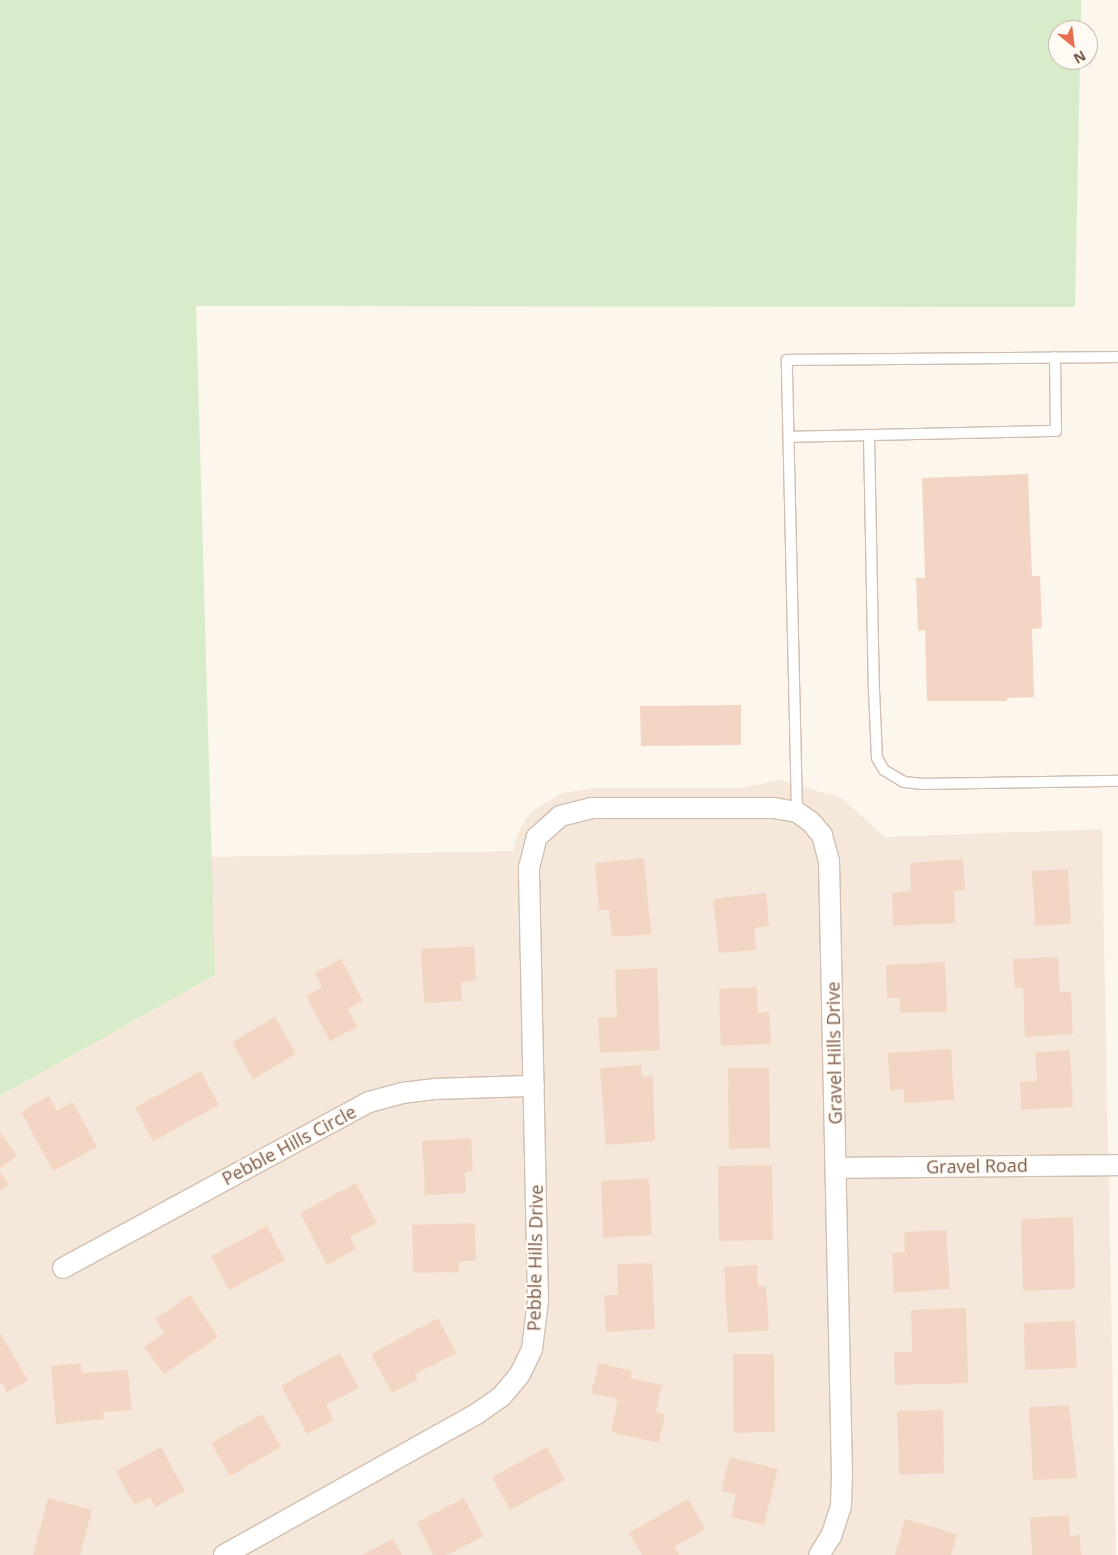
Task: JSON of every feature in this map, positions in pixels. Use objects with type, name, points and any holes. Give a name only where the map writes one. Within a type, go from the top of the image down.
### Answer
[{"type":"street","name":"Pebble Hills Drive","points":[[224,1555],[475,1415],[501,1397],[520,1374],[532,1349],[538,1301],[529,868],[531,852],[547,825],[560,816],[591,808],[774,808],[797,812]]},
{"type":"street","name":"Gravel Hills Drive","points":[[797,812],[816,828],[828,848],[836,1168],[841,1506],[831,1536],[819,1555]]},
{"type":"street","name":"Pebble Hills Circle","points":[[63,1268],[369,1102],[402,1093],[436,1089],[534,1086]]},
{"type":"street","name":"Gravel Road","points":[[836,1168],[1118,1165]]},
{"type":"lane","points":[[789,437],[1056,431],[1055,357]]},
{"type":"lane","points":[[797,812],[787,360],[1118,357]]},
{"type":"lane","points":[[869,435],[877,758],[884,770],[904,782],[923,784],[1118,781]]},
{"type":"shaded area","points":[[779,780],[842,798],[885,837],[1102,829],[1116,1555],[0,1555],[0,1096],[215,975],[211,857],[513,851],[518,832],[531,812],[562,793],[595,788],[741,788]]},
{"type":"green space","points":[[0,0],[1081,0],[1081,20],[1048,20],[1048,70],[1080,70],[1075,307],[196,306],[215,975],[0,1096]]},
{"type":"building","points":[[1028,474],[1032,576],[1040,576],[1042,628],[1032,629],[1034,697],[1007,698],[1007,701],[927,701],[925,630],[918,631],[916,578],[925,578],[922,478]]},
{"type":"building","points":[[741,705],[741,745],[641,746],[640,706]]},
{"type":"building","points":[[644,858],[651,934],[612,937],[609,910],[599,910],[595,863]]},
{"type":"building","points":[[963,859],[965,890],[954,891],[955,923],[893,926],[892,893],[911,891],[910,863]]},
{"type":"building","points":[[1068,869],[1071,924],[1035,926],[1032,871]]},
{"type":"building","points":[[766,893],[769,926],[754,928],[756,950],[719,953],[713,899]]},
{"type":"building","points":[[474,946],[476,981],[461,982],[462,1001],[424,1003],[421,949]]},
{"type":"building","points":[[1058,957],[1060,992],[1071,992],[1073,1034],[1025,1037],[1023,987],[1015,988],[1013,959]]},
{"type":"building","points":[[341,959],[363,1001],[348,1009],[357,1027],[330,1041],[306,996],[322,987],[315,973]]},
{"type":"building","points":[[945,962],[947,1012],[900,1013],[900,998],[887,998],[886,965]]},
{"type":"building","points":[[657,968],[660,1050],[600,1053],[598,1018],[617,1017],[615,970]]},
{"type":"building","points":[[757,987],[758,1013],[769,1012],[771,1044],[721,1046],[719,989]]},
{"type":"building","points":[[275,1017],[296,1054],[253,1079],[232,1042]]},
{"type":"building","points":[[951,1049],[954,1100],[904,1103],[904,1089],[890,1091],[888,1053]]},
{"type":"building","points":[[1070,1050],[1073,1107],[1021,1110],[1020,1082],[1037,1081],[1035,1052]]},
{"type":"building","points":[[641,1065],[642,1077],[653,1076],[655,1141],[606,1145],[600,1068]]},
{"type":"building","points":[[728,1068],[769,1068],[770,1148],[729,1149]]},
{"type":"building","points":[[201,1071],[219,1105],[153,1141],[135,1108]]},
{"type":"building","points":[[49,1096],[57,1111],[73,1102],[97,1147],[53,1171],[21,1112]]},
{"type":"building","points":[[0,1132],[17,1156],[0,1168]]},
{"type":"building","points":[[471,1138],[473,1171],[465,1172],[466,1193],[425,1195],[422,1141]]},
{"type":"building","points":[[772,1165],[773,1240],[719,1241],[718,1166]]},
{"type":"building","points":[[0,1172],[9,1184],[0,1191]]},
{"type":"building","points":[[649,1178],[652,1235],[603,1238],[601,1181]]},
{"type":"building","points":[[356,1183],[377,1223],[350,1237],[356,1249],[327,1265],[300,1213]]},
{"type":"building","points":[[1073,1217],[1075,1289],[1023,1291],[1021,1219]]},
{"type":"building","points":[[475,1223],[476,1261],[459,1261],[459,1272],[413,1273],[412,1225]]},
{"type":"building","points":[[267,1226],[285,1260],[229,1290],[211,1256]]},
{"type":"building","points":[[946,1230],[950,1289],[894,1293],[892,1253],[905,1252],[904,1232]]},
{"type":"building","points":[[652,1263],[655,1329],[606,1332],[604,1295],[618,1295],[617,1264]]},
{"type":"building","points":[[757,1265],[758,1286],[766,1286],[769,1330],[728,1333],[724,1267]]},
{"type":"building","points":[[190,1295],[218,1337],[164,1374],[144,1347],[164,1333],[155,1319]]},
{"type":"building","points":[[966,1308],[968,1383],[895,1385],[894,1352],[912,1352],[911,1310]]},
{"type":"building","points":[[438,1318],[456,1353],[415,1374],[418,1379],[392,1393],[371,1354]]},
{"type":"building","points":[[1075,1321],[1077,1368],[1025,1370],[1024,1323]]},
{"type":"building","points":[[0,1333],[28,1380],[7,1392],[0,1381]]},
{"type":"building","points":[[340,1353],[359,1388],[326,1405],[334,1420],[307,1434],[281,1386]]},
{"type":"building","points":[[733,1354],[774,1354],[775,1432],[734,1433]]},
{"type":"building","points":[[81,1363],[82,1373],[128,1370],[132,1410],[103,1412],[104,1419],[56,1424],[51,1366]]},
{"type":"building","points":[[599,1363],[632,1371],[630,1378],[662,1385],[656,1412],[665,1414],[659,1443],[611,1432],[618,1399],[591,1393]]},
{"type":"building","points":[[1069,1405],[1077,1478],[1033,1480],[1029,1407]]},
{"type":"building","points":[[943,1410],[944,1473],[899,1475],[897,1411]]},
{"type":"building","points":[[262,1414],[281,1447],[230,1476],[211,1443]]},
{"type":"building","points":[[161,1447],[185,1491],[155,1507],[150,1497],[134,1505],[116,1471]]},
{"type":"building","points":[[547,1447],[565,1480],[510,1510],[492,1477]]},
{"type":"building","points":[[730,1457],[778,1469],[764,1525],[731,1517],[736,1495],[721,1491]]},
{"type":"building","points":[[48,1498],[92,1510],[80,1555],[33,1555]]},
{"type":"building","points":[[464,1498],[484,1536],[447,1555],[433,1555],[417,1522]]},
{"type":"building","points":[[688,1499],[705,1529],[675,1547],[679,1555],[642,1555],[629,1533]]},
{"type":"building","points":[[1069,1515],[1070,1536],[1080,1535],[1081,1555],[1032,1555],[1030,1518]]},
{"type":"building","points":[[905,1519],[957,1534],[951,1555],[895,1555]]},
{"type":"building","points":[[393,1539],[402,1555],[362,1555]]}]
